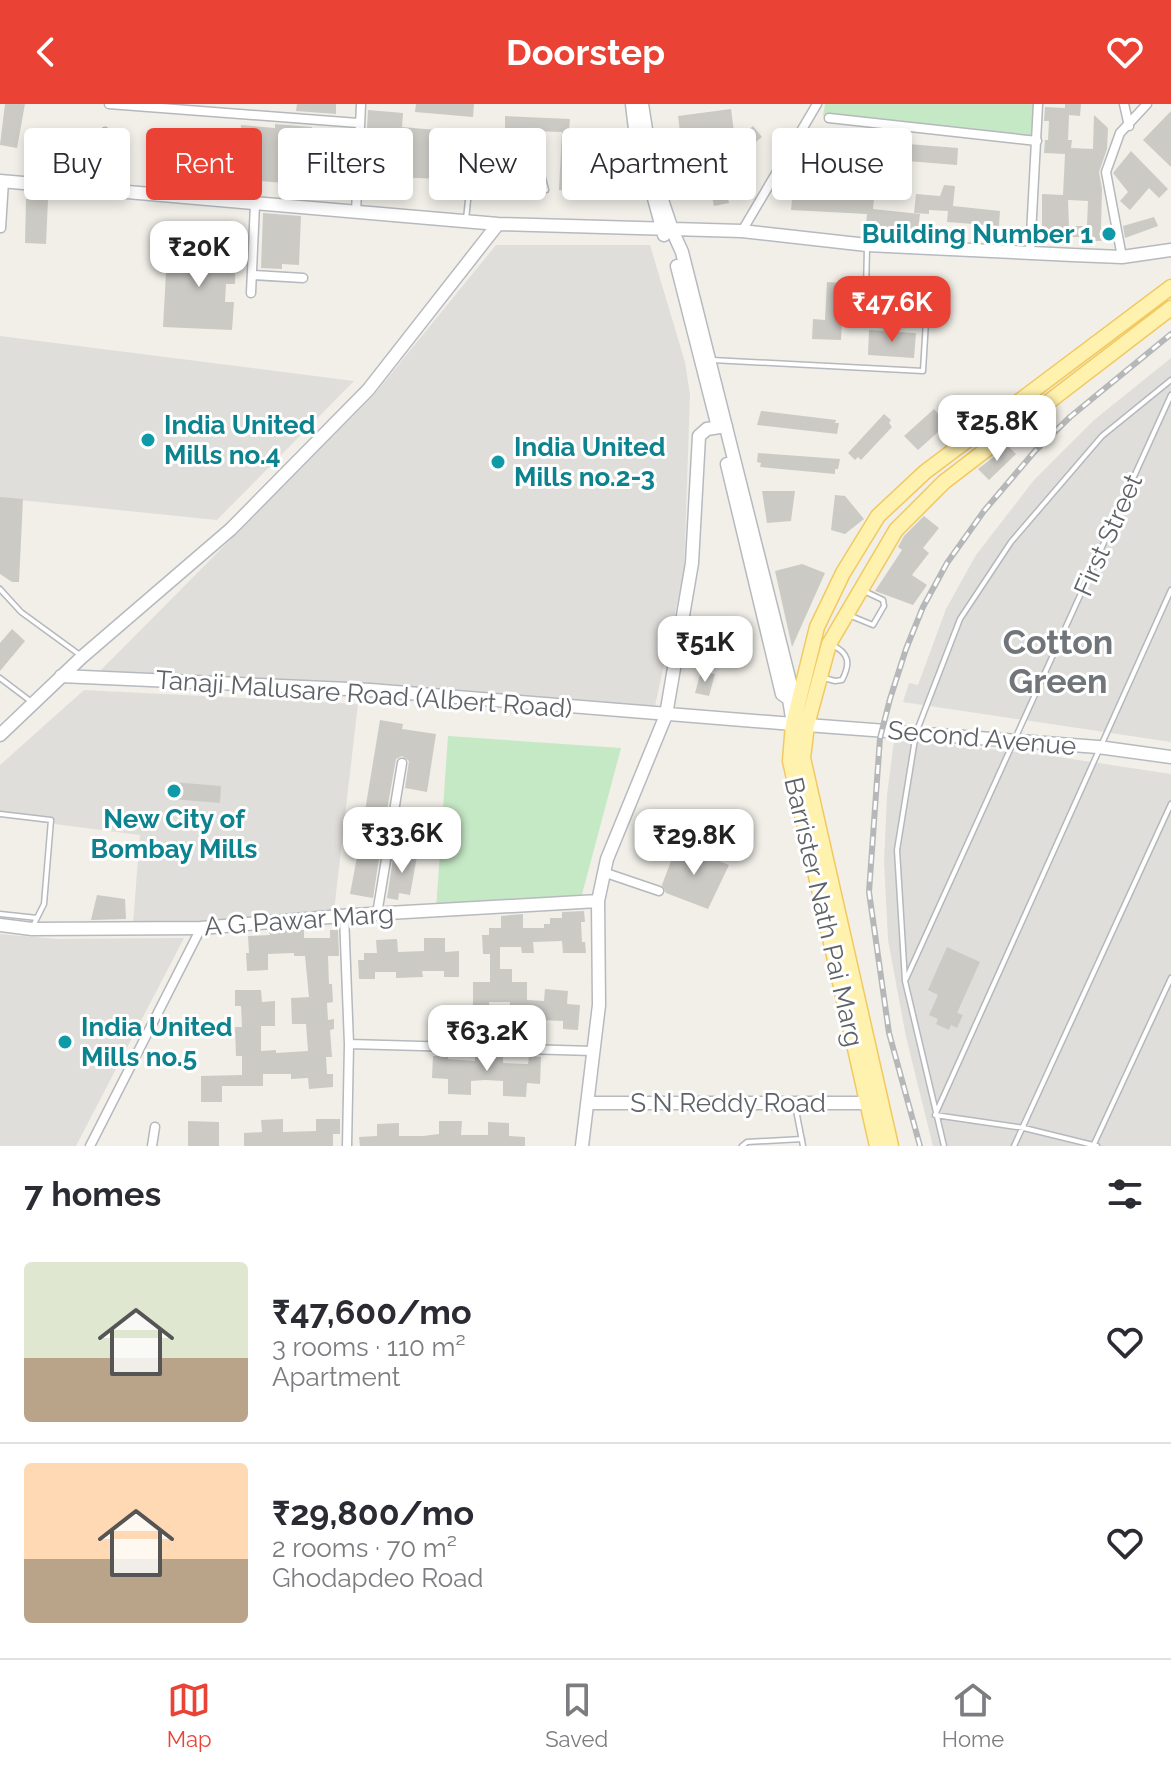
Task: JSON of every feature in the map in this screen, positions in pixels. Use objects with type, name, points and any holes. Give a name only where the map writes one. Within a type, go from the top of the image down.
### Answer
[{"type":"main road","points":[[800,724],[817,627],[843,573],[878,516],[925,472],[1171,287]]},
{"type":"main road","points":[[800,724],[820,677],[829,644],[896,530],[944,482],[1171,308]]},
{"type":"main road","name":"Barrister Nath Pai Marg","points":[[800,724],[790,748],[792,772],[873,1103],[877,1146]]},
{"type":"main road","name":"Barrister Nath Pai Marg","points":[[873,1103],[891,1146]]},
{"type":"street","points":[[109,104],[358,123]]},
{"type":"street","points":[[356,213],[361,104]]},
{"type":"street","points":[[632,104],[635,129],[674,252],[722,427]]},
{"type":"street","points":[[642,104],[666,230],[682,252],[709,360],[782,694],[789,699],[800,724]]},
{"type":"street","points":[[1030,253],[1038,104]]},
{"type":"street","points":[[1124,104],[1129,126]]},
{"type":"street","points":[[1122,257],[1106,172],[1120,133],[1147,104]]},
{"type":"street","points":[[742,231],[815,106]]},
{"type":"street","points":[[829,118],[1037,141]]},
{"type":"street","points":[[1,228],[2,181],[24,183]]},
{"type":"street","points":[[130,192],[465,222],[742,231],[867,245],[1122,257],[1171,250]]},
{"type":"street","points":[[251,293],[255,204]]},
{"type":"street","points":[[0,735],[82,657],[231,529],[368,390],[498,224]]},
{"type":"street","points":[[252,275],[303,278]]},
{"type":"street","points":[[582,1146],[599,1005],[598,901],[603,872],[666,715],[692,563],[697,442],[702,432],[722,427]]},
{"type":"street","name":"Tanaji Malusare Road (Albert Road)","points":[[61,676],[370,690],[800,724]]},
{"type":"street","name":"Second Avenue","points":[[800,724],[1098,747],[1171,757]]},
{"type":"street","points":[[377,914],[402,763]]},
{"type":"street","points":[[603,872],[659,891]]},
{"type":"street","name":"A G Pawar Marg","points":[[0,925],[35,923],[201,928],[344,915],[598,901]]},
{"type":"street","points":[[344,915],[349,1044],[347,1146]]},
{"type":"street","points":[[90,1146],[201,928]]},
{"type":"street","points":[[349,1044],[593,1051]]},
{"type":"street","name":"S N Reddy Road","points":[[589,1103],[873,1103]]},
{"type":"street","points":[[152,1146],[155,1127]]},
{"type":"lane","points":[[465,222],[468,200]]},
{"type":"lane","points":[[709,360],[923,371],[926,321],[888,316],[884,295],[866,292],[867,245]]},
{"type":"lane","points":[[944,1146],[905,981],[897,850],[916,733],[960,619],[1011,542],[1102,436],[1171,380]]},
{"type":"lane","name":"First Street","points":[[905,981],[1171,395]]},
{"type":"lane","points":[[0,589],[21,612],[82,657]]},
{"type":"lane","points":[[846,613],[872,625],[875,623],[884,606],[883,600],[860,589]]},
{"type":"lane","points":[[935,1115],[1171,590]]},
{"type":"lane","points":[[820,677],[842,680],[848,669],[849,660],[845,653],[829,644]]},
{"type":"lane","points":[[0,678],[34,703]]},
{"type":"lane","points":[[1014,1146],[1171,804]]},
{"type":"lane","points":[[0,814],[51,820],[44,904],[35,923],[0,914]]},
{"type":"lane","points":[[935,1115],[1024,1128],[1095,1146],[1171,978]]},
{"type":"lane","points":[[794,1103],[803,1146]]},
{"type":"lane","points":[[742,1146],[747,1142],[802,1139]]},
{"type":"shaded area","name":"India United Mills no.2-3","points":[[496,245],[650,245],[685,362],[690,395],[684,572],[655,706],[374,686],[98,673],[373,396]]},
{"type":"shaded area","name":"India United Mills no.4","points":[[0,336],[354,381],[217,520],[0,498]]},
{"type":"shaded area","points":[[1171,358],[1171,742],[903,702],[909,683],[918,685],[946,609],[976,555],[1034,480],[1094,420]]},
{"type":"shaded area","name":"New City of Bombay Mills","points":[[84,690],[358,704],[334,911],[199,922],[133,923],[140,835],[0,817],[0,765]]},
{"type":"shaded area","points":[[894,741],[1052,756],[1171,774],[1171,1146],[933,1146],[906,1037],[888,940],[884,862],[887,795]]},
{"type":"shaded area","name":"India United Mills no.5","points":[[0,934],[58,939],[184,938],[76,1146],[0,1146]]},
{"type":"green space","points":[[825,104],[1037,104],[1035,140],[823,116]]},
{"type":"green space","points":[[448,736],[621,748],[581,898],[436,910]]},
{"type":"building","points":[[5,104],[25,104],[17,148],[0,145]]},
{"type":"building","points":[[297,104],[336,104],[336,114],[296,111]]},
{"type":"building","points":[[416,104],[474,104],[473,117],[415,112]]},
{"type":"building","points":[[1065,104],[1081,104],[1080,116],[1069,115],[1068,140],[1072,140],[1071,148],[1093,149],[1094,115],[1108,128],[1107,149],[1099,172],[1101,228],[1109,228],[1112,240],[1081,242],[1081,237],[1042,237],[1042,194],[1063,195],[1065,154],[1044,153],[1049,121],[1044,121],[1045,107],[1065,108]],"holes":[[[1068,200],[1088,201],[1087,226],[1069,226]]]},
{"type":"building","points":[[731,109],[733,128],[679,128],[678,116]]},
{"type":"building","points":[[368,110],[403,113],[402,127],[429,129],[429,178],[413,178],[413,128],[367,128]]},
{"type":"building","points":[[1171,111],[1171,167],[1143,140]]},
{"type":"building","points":[[505,116],[570,119],[569,128],[562,128],[562,132],[546,131],[546,128],[505,128]]},
{"type":"building","points":[[275,124],[312,127],[278,128],[278,182],[262,181],[262,128],[241,128],[241,125],[275,128]]},
{"type":"building","points":[[562,132],[562,190],[559,190]]},
{"type":"building","points":[[912,144],[958,148],[957,165],[912,161]]},
{"type":"building","points":[[1131,151],[1168,189],[1159,198],[1149,188],[1130,210],[1120,201],[1128,192],[1113,173]]},
{"type":"building","points":[[944,185],[955,186],[953,206],[1000,211],[999,226],[947,222],[948,211],[914,213],[916,194],[940,196]]},
{"type":"building","points":[[26,200],[48,200],[46,244],[25,243]]},
{"type":"building","points":[[713,200],[728,200],[729,203],[714,206]]},
{"type":"building","points":[[792,200],[874,200],[873,209],[920,214],[918,230],[866,225],[867,214],[791,210]]},
{"type":"building","points":[[263,213],[301,216],[299,265],[282,264],[282,269],[261,268]]},
{"type":"building","points":[[1154,217],[1158,226],[1125,238],[1123,226]]},
{"type":"building","points":[[174,247],[236,250],[235,284],[226,284],[225,302],[234,302],[232,330],[163,327],[167,254],[173,254]]},
{"type":"building","points":[[827,282],[842,283],[841,340],[812,339],[813,319],[825,320]]},
{"type":"building","points":[[869,330],[916,333],[914,358],[868,355]]},
{"type":"building","points":[[934,409],[947,424],[918,450],[904,436]]},
{"type":"building","points":[[761,411],[836,420],[835,423],[839,423],[837,434],[757,425]]},
{"type":"building","points":[[884,414],[891,420],[889,423],[892,427],[861,460],[858,457],[855,460],[848,453]]},
{"type":"building","points":[[1008,446],[1016,454],[989,480],[978,469]]},
{"type":"building","points":[[758,453],[840,459],[835,474],[760,467]]},
{"type":"building","points":[[762,491],[795,491],[791,521],[767,523]]},
{"type":"building","points":[[835,495],[845,496],[864,519],[845,534],[831,530]]},
{"type":"building","points":[[0,497],[23,499],[19,582],[12,582],[0,574]]},
{"type":"building","points":[[924,516],[939,528],[923,548],[929,553],[912,575],[927,585],[913,605],[875,591],[902,550],[898,547],[904,536]]},
{"type":"building","points":[[802,564],[825,573],[792,647],[775,571]]},
{"type":"building","points":[[12,629],[25,641],[0,671],[0,643]]},
{"type":"building","points":[[701,671],[715,674],[709,696],[695,693]]},
{"type":"building","points":[[380,720],[403,724],[402,729],[436,734],[427,792],[405,788],[409,761],[402,756],[396,759],[384,827],[363,823]]},
{"type":"building","points":[[172,782],[221,786],[220,803],[171,799]]},
{"type":"building","points":[[360,841],[381,845],[373,898],[350,894]]},
{"type":"building","points":[[677,845],[729,865],[708,909],[666,893],[662,885]]},
{"type":"building","points":[[394,852],[417,856],[410,895],[399,893],[398,900],[387,898]]},
{"type":"building","points":[[97,895],[125,899],[126,919],[91,920]]},
{"type":"building","points":[[584,911],[585,922],[581,922],[586,953],[563,953],[562,941],[533,942],[534,953],[522,953],[521,947],[500,947],[500,969],[512,969],[512,982],[527,982],[527,1000],[544,1001],[545,989],[568,991],[567,1004],[580,1005],[578,1030],[563,1029],[563,1021],[542,1020],[541,1027],[527,1026],[528,1010],[510,1010],[510,1002],[489,1002],[489,1010],[473,1009],[473,982],[490,982],[490,954],[483,954],[482,935],[489,935],[489,928],[501,928],[501,916],[523,914],[523,928],[544,928],[544,924],[550,924],[550,918],[562,918],[562,912]]},
{"type":"building","points":[[304,930],[304,938],[330,938],[330,930],[338,930],[339,956],[328,956],[333,1002],[327,1003],[328,1020],[334,1019],[334,1029],[330,1030],[332,1057],[326,1057],[327,1074],[333,1074],[333,1087],[309,1089],[308,1078],[291,1079],[291,1074],[263,1074],[263,1086],[222,1086],[222,1102],[201,1102],[201,1076],[242,1075],[242,1056],[236,1056],[235,1027],[242,1027],[241,1006],[235,1006],[235,990],[261,990],[262,1002],[275,1001],[275,1026],[261,1026],[261,1051],[308,1051],[306,1024],[292,1024],[291,998],[309,997],[305,956],[294,956],[294,953],[268,954],[268,970],[247,971],[246,953],[249,953],[248,936],[270,935],[269,931]]},
{"type":"building","points":[[424,938],[445,938],[445,952],[459,951],[459,977],[444,977],[444,971],[422,971],[423,977],[396,978],[396,972],[375,972],[375,979],[359,979],[358,960],[364,960],[364,953],[377,953],[376,940],[397,939],[398,952],[424,951]]},
{"type":"building","points":[[947,947],[980,962],[957,1013],[963,1015],[957,1028],[951,1025],[949,1030],[936,1024],[938,1019],[929,1015],[938,995],[928,990]]},
{"type":"building","points":[[448,1054],[448,1059],[475,1061],[475,1055],[503,1055],[503,1063],[528,1064],[529,1056],[541,1057],[540,1084],[527,1083],[526,1097],[503,1096],[503,1081],[485,1080],[471,1081],[471,1095],[448,1094],[448,1079],[432,1078],[433,1056]]},
{"type":"building","points":[[283,1119],[283,1132],[316,1131],[316,1119],[340,1119],[340,1134],[333,1134],[333,1146],[244,1146],[244,1133],[262,1132],[261,1120]]},
{"type":"building","points":[[188,1121],[219,1122],[219,1146],[188,1146]]},
{"type":"building","points":[[439,1121],[462,1121],[461,1135],[488,1135],[488,1122],[509,1123],[509,1136],[525,1137],[525,1146],[360,1146],[359,1137],[377,1136],[377,1124],[399,1123],[399,1136],[423,1136],[439,1134]]},
{"type":"railway","points":[[920,1146],[889,1033],[869,892],[880,738],[890,699],[923,607],[947,563],[984,511],[1035,451],[1070,417],[1171,334]]},
{"type":"place","name":"Building Number 1","points":[[1109,234]]},
{"type":"place","name":"India United Mills no.4","points":[[148,440]]},
{"type":"place","name":"India United Mills no.2-3","points":[[498,462]]},
{"type":"place","name":"New City of Bombay Mills","points":[[174,791]]},
{"type":"place","name":"India United Mills no.5","points":[[65,1042]]},
{"type":"district","name":"Cotton Green","points":[[1058,662]]}]
